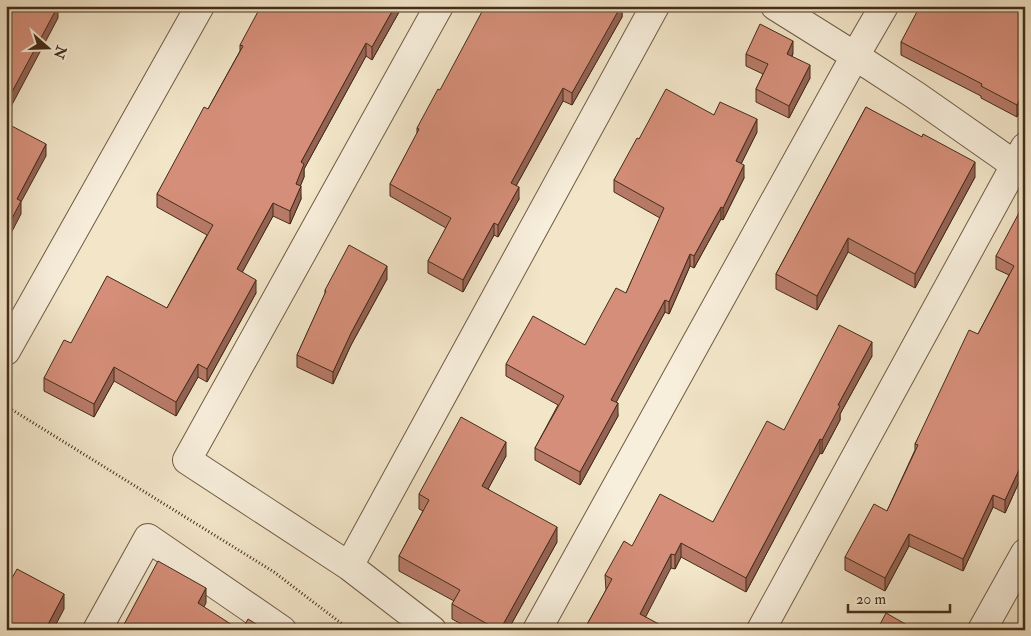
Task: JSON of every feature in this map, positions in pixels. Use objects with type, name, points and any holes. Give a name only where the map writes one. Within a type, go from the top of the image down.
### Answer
[{"type":"street","points":[[6,351],[200,6]]},
{"type":"street","points":[[432,630],[349,566],[188,460],[439,6]]},
{"type":"street","points":[[349,566],[655,6]]},
{"type":"street","points":[[761,630],[1021,161],[775,6]]},
{"type":"street","points":[[537,630],[884,6]]},
{"type":"street","points":[[97,630],[148,538],[282,630]]},
{"type":"street","points":[[982,630],[1025,553]]},
{"type":"path","points":[[6,406],[274,572],[350,630]]},
{"type":"building","points":[[6,6],[58,6],[6,103]]},
{"type":"building","points":[[261,6],[395,6],[372,47],[366,43],[301,162],[304,164],[296,184],[301,186],[290,211],[273,203],[237,269],[256,280],[207,369],[198,364],[176,402],[114,367],[94,404],[44,378],[64,340],[71,343],[107,276],[167,308],[213,225],[157,194],[204,107],[208,109],[243,46],[240,45]]},
{"type":"building","points":[[485,6],[621,6],[572,93],[563,88],[511,183],[519,187],[498,225],[494,223],[463,280],[428,261],[451,218],[390,184],[419,129],[417,128],[438,89],[440,90]]},
{"type":"building","points":[[920,6],[1025,6],[1025,48],[1021,55],[1025,57],[1025,89],[1017,105],[981,86],[982,84],[901,42]]},
{"type":"building","points":[[760,24],[793,41],[787,54],[810,65],[789,106],[756,89],[768,64],[746,54]]},
{"type":"building","points":[[666,89],[714,115],[720,102],[757,119],[736,161],[744,165],[723,208],[721,207],[694,256],[690,254],[669,302],[665,300],[611,400],[618,403],[580,472],[535,448],[564,396],[506,364],[533,316],[585,345],[616,288],[626,293],[664,208],[614,180]]},
{"type":"building","points":[[866,107],[922,137],[923,134],[975,162],[915,274],[848,238],[817,296],[776,274]]},
{"type":"building","points":[[6,123],[46,144],[17,199],[21,201],[6,230]]},
{"type":"building","points":[[1020,211],[1025,214],[1025,457],[1005,500],[993,495],[963,559],[909,534],[885,578],[845,557],[874,504],[887,511],[918,445],[915,444],[969,330],[978,334],[1014,266],[996,256]]},
{"type":"building","points":[[349,245],[387,266],[351,333],[333,372],[297,355],[325,290]]},
{"type":"building","points":[[839,325],[872,342],[838,405],[840,406],[822,440],[820,439],[746,578],[681,543],[675,555],[671,554],[640,614],[670,630],[584,630],[612,579],[605,575],[624,541],[632,546],[660,494],[713,522],[767,421],[784,430]]},
{"type":"building","points":[[461,417],[506,442],[482,486],[557,527],[500,630],[452,604],[460,590],[399,556],[429,500],[419,494]]},
{"type":"building","points":[[158,561],[206,588],[198,603],[240,630],[121,630]]},
{"type":"building","points":[[17,569],[64,594],[45,630],[6,630],[6,589]]},
{"type":"building","points":[[886,613],[916,630],[877,630]]},
{"type":"building","points":[[248,619],[266,630],[242,630]]}]
